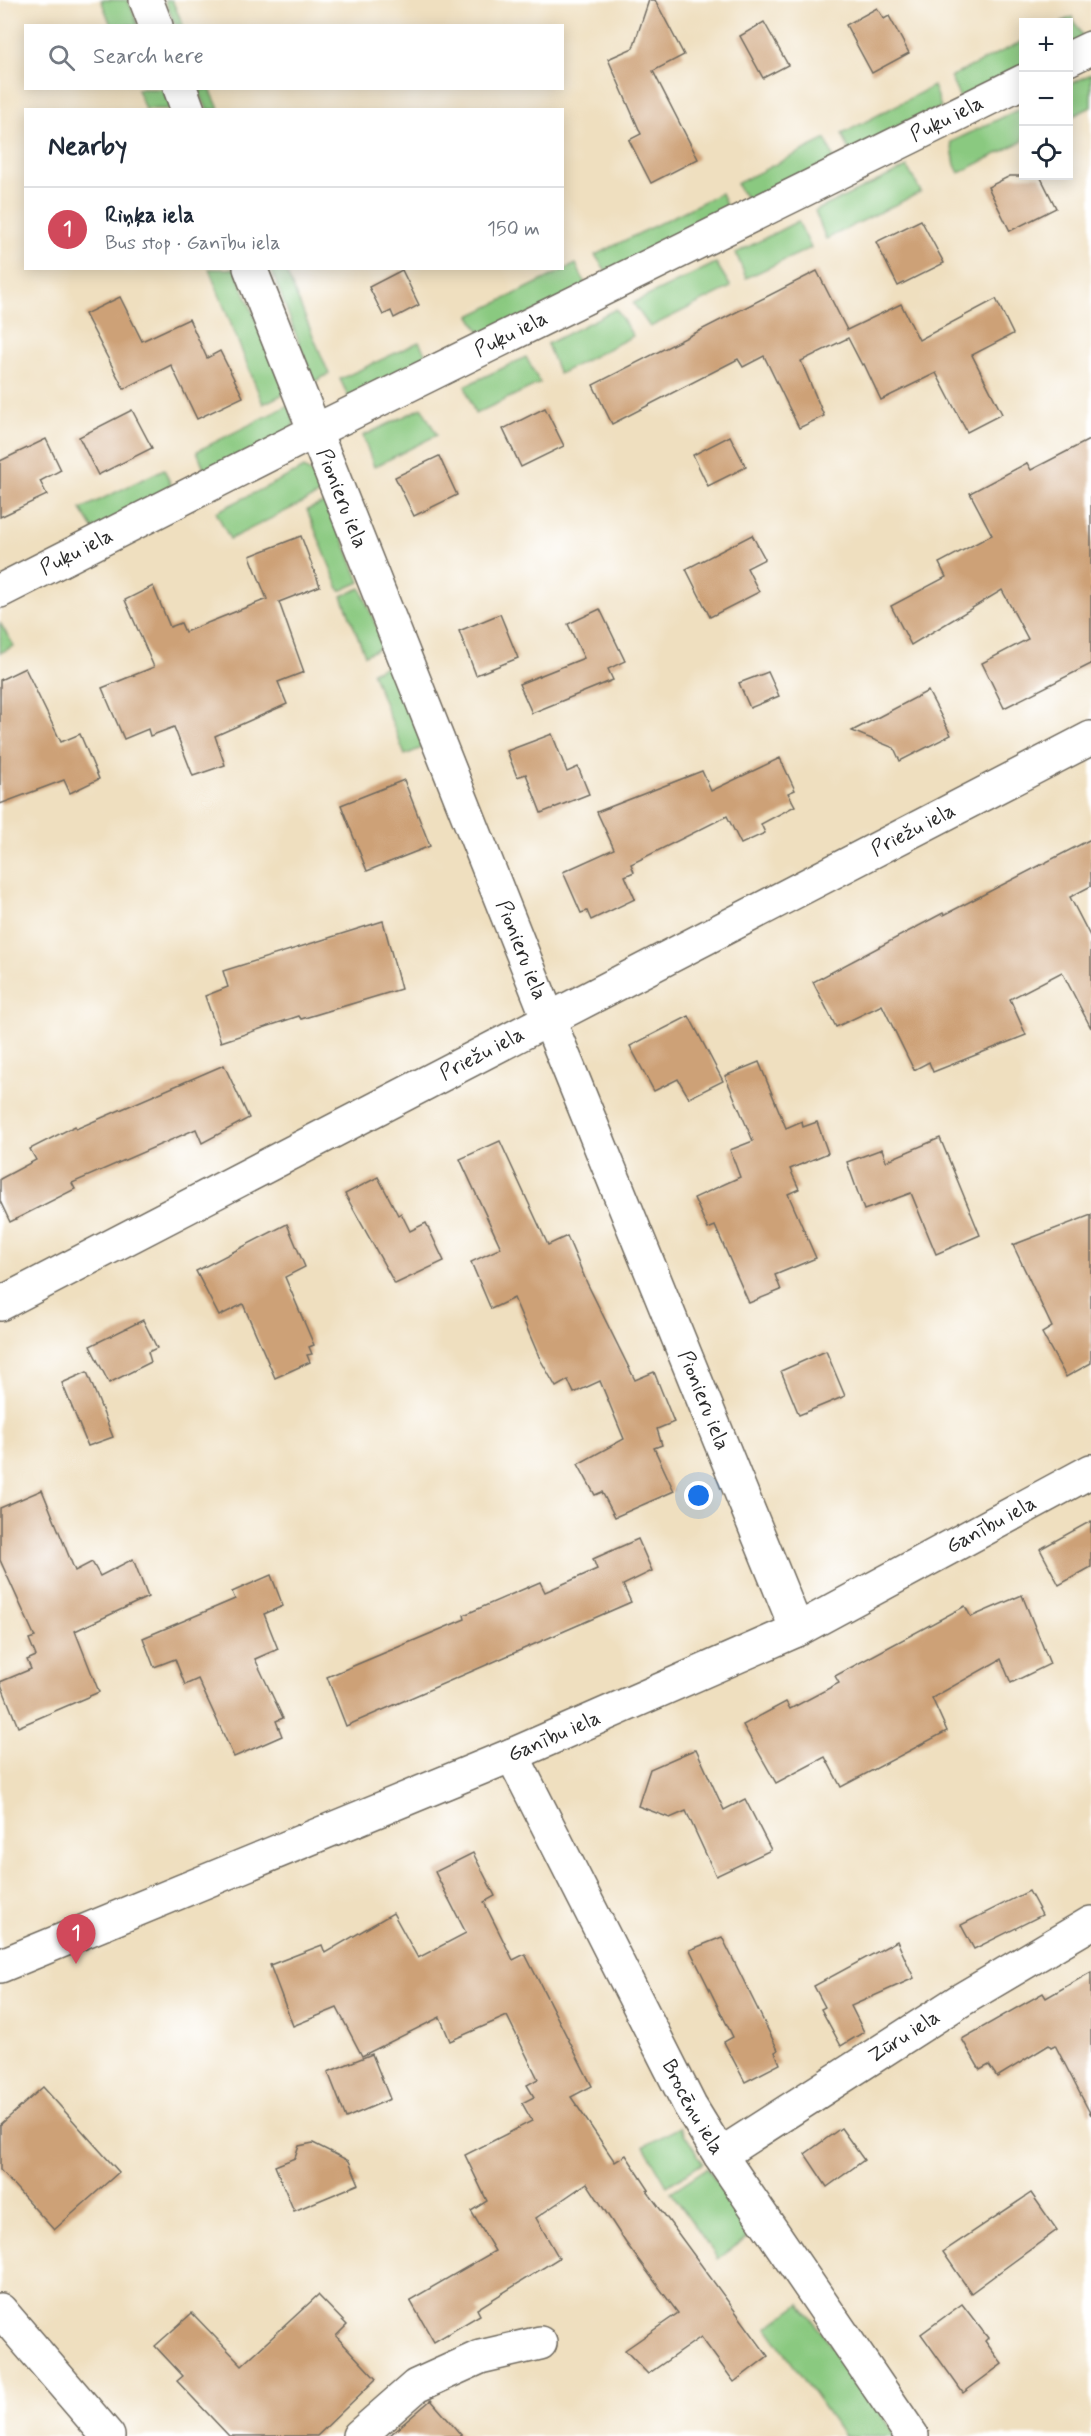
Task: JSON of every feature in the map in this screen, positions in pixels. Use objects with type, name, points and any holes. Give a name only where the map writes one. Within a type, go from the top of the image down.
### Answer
[{"type":"street","points":[[146,0],[155,24]]},
{"type":"street","points":[[1073,57],[1091,48]]},
{"type":"street","name":"Puķu iela","points":[[0,591],[313,432],[1019,83]]},
{"type":"street","points":[[181,90],[187,108]]},
{"type":"street","name":"Pionieru iela","points":[[251,270],[313,432],[549,1020],[797,1630]]},
{"type":"street","name":"Priežu iela","points":[[0,1304],[1091,738]]},
{"type":"street","name":"Ganību iela","points":[[0,1966],[512,1755],[797,1630],[1091,1471]]},
{"type":"street","name":"Brocēnu iela","points":[[512,1755],[690,2106],[720,2155],[912,2436]]},
{"type":"street","name":"Zūru iela","points":[[720,2155],[961,2000],[1091,1923]]},
{"type":"street","points":[[0,2310],[108,2436]]},
{"type":"street","points":[[359,2436],[416,2386],[480,2357],[540,2343]]},
{"type":"green space","points":[[101,0],[128,0],[138,24],[111,24]]},
{"type":"green space","points":[[165,0],[172,0],[183,24],[175,24]]},
{"type":"green space","points":[[1073,19],[1084,39],[1073,44]]},
{"type":"green space","points":[[1019,43],[1019,71],[961,100],[950,77]]},
{"type":"green space","points":[[1091,74],[1091,107],[1073,116],[1073,83]]},
{"type":"green space","points":[[933,86],[941,107],[851,154],[842,134]]},
{"type":"green space","points":[[137,90],[163,90],[172,108],[145,108]]},
{"type":"green space","points":[[211,90],[219,108],[207,108],[199,91]]},
{"type":"green space","points":[[1019,109],[1019,143],[959,173],[955,165],[951,142]]},
{"type":"green space","points":[[826,139],[835,162],[749,202],[736,184]]},
{"type":"green space","points":[[907,167],[921,192],[826,239],[815,211]]},
{"type":"green space","points":[[721,193],[730,214],[608,274],[595,255]]},
{"type":"green space","points":[[798,221],[811,248],[746,278],[736,253]]},
{"type":"green space","points":[[716,263],[731,287],[650,327],[633,303]]},
{"type":"green space","points":[[576,264],[586,286],[483,337],[470,316]]},
{"type":"green space","points":[[209,270],[235,270],[286,393],[263,404]]},
{"type":"green space","points":[[271,270],[285,270],[329,374],[314,382]]},
{"type":"green space","points":[[616,309],[633,336],[559,374],[547,344]]},
{"type":"green space","points":[[419,342],[431,364],[352,404],[340,379]]},
{"type":"green space","points":[[526,357],[540,383],[475,414],[465,386]]},
{"type":"green space","points":[[289,405],[294,422],[291,432],[208,478],[197,451]]},
{"type":"green space","points":[[422,408],[437,435],[374,467],[363,436]]},
{"type":"green space","points":[[304,468],[315,475],[324,492],[230,539],[216,512]]},
{"type":"green space","points":[[164,469],[175,494],[96,533],[81,509]]},
{"type":"green space","points":[[328,501],[360,582],[340,591],[307,510]]},
{"type":"green space","points":[[361,588],[384,646],[365,655],[342,596]]},
{"type":"green space","points":[[0,623],[14,646],[0,653]]},
{"type":"green space","points":[[391,664],[424,747],[405,755],[372,672]]},
{"type":"green space","points":[[680,2127],[703,2163],[667,2186],[644,2146]]},
{"type":"green space","points":[[707,2168],[752,2234],[718,2259],[671,2192]]},
{"type":"green space","points":[[800,2304],[896,2436],[844,2436],[767,2328]]},
{"type":"building","points":[[649,0],[655,0],[684,55],[653,71],[698,159],[651,183],[629,140],[641,134],[608,59],[633,48]]},
{"type":"building","points":[[877,8],[884,19],[889,16],[909,53],[872,73],[846,25]]},
{"type":"building","points":[[764,22],[788,65],[763,78],[740,36]]},
{"type":"building","points":[[1010,176],[1019,176],[1019,180],[1042,180],[1056,208],[1010,231],[988,187]]},
{"type":"building","points":[[921,220],[944,263],[898,286],[876,242]]},
{"type":"building","points":[[402,270],[419,305],[394,318],[391,311],[383,315],[369,287]]},
{"type":"building","points":[[817,271],[847,330],[901,304],[919,340],[996,299],[1013,334],[972,355],[1002,414],[967,432],[936,373],[881,400],[864,364],[862,365],[848,338],[801,361],[824,416],[799,428],[764,356],[743,367],[738,359],[612,424],[593,385]]},
{"type":"building","points":[[120,297],[142,341],[189,319],[207,358],[220,351],[243,397],[197,419],[171,365],[124,389],[85,314]]},
{"type":"building","points":[[545,408],[564,446],[521,467],[503,429]]},
{"type":"building","points":[[132,410],[152,448],[98,475],[79,437]]},
{"type":"building","points":[[730,436],[746,467],[708,486],[693,455]]},
{"type":"building","points":[[46,439],[61,470],[40,481],[47,495],[0,517],[0,461]]},
{"type":"building","points":[[1091,439],[1091,664],[1004,708],[982,663],[1028,639],[1002,590],[911,645],[891,606],[946,577],[939,563],[992,535],[970,493],[1027,463],[1031,470]]},
{"type":"building","points":[[439,456],[457,495],[414,516],[395,477]]},
{"type":"building","points":[[752,535],[765,559],[747,568],[759,592],[710,617],[686,569]]},
{"type":"building","points":[[301,536],[320,586],[279,602],[304,672],[278,682],[287,704],[215,736],[225,765],[193,776],[174,727],[150,736],[148,729],[124,739],[102,688],[154,667],[125,600],[153,586],[170,627],[181,623],[185,632],[267,599],[250,556]]},
{"type":"building","points":[[600,609],[625,661],[608,669],[613,680],[532,713],[519,684],[584,658],[568,624]]},
{"type":"building","points":[[500,614],[518,658],[476,675],[459,631]]},
{"type":"building","points":[[25,668],[61,742],[80,734],[99,779],[70,793],[64,780],[0,804],[0,680]]},
{"type":"building","points":[[768,672],[779,696],[750,708],[739,683]]},
{"type":"building","points":[[928,691],[951,735],[900,761],[894,748],[852,731]]},
{"type":"building","points":[[552,734],[567,772],[578,767],[589,794],[541,813],[526,774],[517,777],[507,751]]},
{"type":"building","points":[[780,758],[795,790],[788,793],[795,806],[761,824],[765,833],[741,844],[727,816],[631,864],[634,872],[625,876],[635,899],[591,920],[587,911],[581,913],[563,872],[614,849],[597,812],[702,771],[711,791]]},
{"type":"building","points":[[404,780],[430,846],[367,871],[341,805]]},
{"type":"building","points":[[1091,839],[1091,886],[1070,897],[1091,938],[1091,1028],[1062,972],[1010,999],[1026,1035],[933,1072],[929,1062],[914,1070],[882,1005],[836,1027],[813,982],[943,913],[944,915]]},
{"type":"building","points":[[383,921],[401,989],[301,1019],[299,1016],[221,1042],[205,996],[228,987],[223,971]]},
{"type":"building","points":[[689,1016],[723,1081],[689,1098],[678,1079],[654,1091],[630,1046]]},
{"type":"building","points":[[759,1062],[786,1128],[802,1121],[803,1127],[817,1122],[828,1153],[790,1169],[799,1189],[788,1194],[816,1258],[775,1275],[781,1290],[749,1303],[715,1226],[708,1229],[694,1198],[740,1177],[730,1150],[753,1141],[725,1076]]},
{"type":"building","points":[[224,1065],[249,1118],[202,1143],[196,1129],[72,1183],[75,1189],[10,1222],[0,1201],[0,1179],[36,1160],[30,1149],[75,1126],[76,1129]]},
{"type":"building","points":[[940,1138],[980,1235],[936,1254],[911,1193],[864,1210],[847,1162],[882,1149],[886,1161]]},
{"type":"building","points":[[500,1141],[548,1245],[567,1236],[587,1283],[635,1380],[654,1372],[674,1422],[657,1429],[662,1445],[654,1448],[674,1491],[615,1517],[602,1492],[595,1495],[578,1464],[624,1439],[600,1381],[574,1393],[568,1380],[556,1387],[540,1359],[514,1298],[491,1309],[471,1262],[501,1248],[460,1159]]},
{"type":"building","points":[[378,1177],[398,1215],[401,1213],[410,1231],[426,1223],[444,1261],[395,1284],[345,1194]]},
{"type":"building","points":[[1091,1215],[1091,1363],[1066,1377],[1042,1333],[1052,1327],[1013,1245]]},
{"type":"building","points":[[287,1224],[305,1267],[285,1277],[314,1345],[309,1347],[312,1354],[307,1355],[310,1362],[275,1378],[243,1304],[219,1316],[196,1271]]},
{"type":"building","points":[[143,1320],[157,1348],[148,1352],[151,1362],[109,1383],[90,1346]]},
{"type":"building","points":[[826,1351],[845,1396],[799,1415],[781,1371]]},
{"type":"building","points":[[87,1372],[113,1437],[88,1446],[62,1383]]},
{"type":"building","points":[[42,1490],[75,1571],[92,1562],[100,1576],[133,1559],[148,1597],[75,1631],[99,1692],[18,1727],[0,1682],[31,1669],[27,1660],[36,1656],[29,1639],[35,1637],[0,1560],[0,1508]]},
{"type":"building","points":[[1091,1521],[1091,1567],[1059,1585],[1040,1549]]},
{"type":"building","points":[[638,1539],[652,1571],[623,1585],[631,1602],[346,1726],[327,1677],[465,1619],[464,1615],[540,1582],[545,1592],[597,1569],[593,1559]]},
{"type":"building","points":[[271,1575],[283,1606],[264,1614],[278,1649],[255,1659],[283,1718],[276,1721],[282,1736],[234,1757],[198,1679],[185,1685],[175,1659],[154,1667],[143,1638],[235,1599],[232,1592]]},
{"type":"building","points":[[1022,1595],[1050,1664],[1011,1683],[1001,1659],[932,1698],[947,1731],[841,1787],[825,1757],[776,1783],[743,1725],[786,1702],[790,1709],[839,1683],[835,1676],[965,1606],[971,1617]]},
{"type":"building","points":[[696,1749],[724,1810],[745,1799],[771,1850],[716,1876],[686,1811],[670,1818],[638,1806],[650,1769]]},
{"type":"building","points":[[473,1853],[495,1896],[484,1902],[513,1960],[525,1954],[592,2086],[571,2097],[615,2162],[626,2155],[649,2190],[647,2191],[768,2356],[734,2382],[701,2337],[648,2374],[625,2350],[678,2313],[626,2243],[587,2183],[536,2218],[559,2258],[477,2309],[480,2315],[434,2342],[410,2300],[495,2251],[471,2211],[487,2201],[465,2155],[532,2121],[522,2103],[534,2097],[527,2085],[538,2079],[507,2016],[450,2041],[440,2017],[362,2056],[337,2008],[293,2026],[270,1965],[322,1945],[325,1953],[393,1913],[418,1958],[466,1933],[435,1872]]},
{"type":"building","points":[[1029,1891],[1042,1915],[974,1949],[961,1925]]},
{"type":"building","points":[[722,1937],[778,2050],[775,2052],[780,2064],[745,2082],[724,2042],[733,2037],[690,1950]]},
{"type":"building","points":[[897,1941],[914,1978],[851,2006],[864,2032],[841,2046],[821,2009],[825,2007],[814,1986]]},
{"type":"building","points":[[1091,1972],[1091,2115],[1055,2045],[1051,2047],[1049,2045],[997,2077],[989,2065],[980,2070],[962,2039],[1043,1993],[1046,1998]]},
{"type":"building","points":[[372,2054],[390,2099],[346,2118],[328,2072]]},
{"type":"building","points":[[43,2087],[119,2172],[54,2230],[0,2170],[0,2125]]},
{"type":"building","points":[[841,2128],[864,2160],[827,2187],[805,2154]]},
{"type":"building","points":[[313,2143],[349,2161],[359,2184],[294,2211],[275,2166],[295,2158],[299,2146]]},
{"type":"building","points":[[1031,2193],[1057,2230],[971,2293],[943,2252]]},
{"type":"building","points":[[318,2295],[347,2325],[336,2336],[376,2379],[317,2436],[229,2436],[177,2381],[183,2376],[155,2346],[192,2313],[242,2365]]},
{"type":"building","points":[[962,2304],[988,2338],[985,2341],[1002,2364],[963,2393],[921,2334]]},
{"type":"building","points":[[431,2400],[462,2436],[389,2436]]},
{"type":"place","name":"Riņķa iela","points":[[76,1964]]}]
